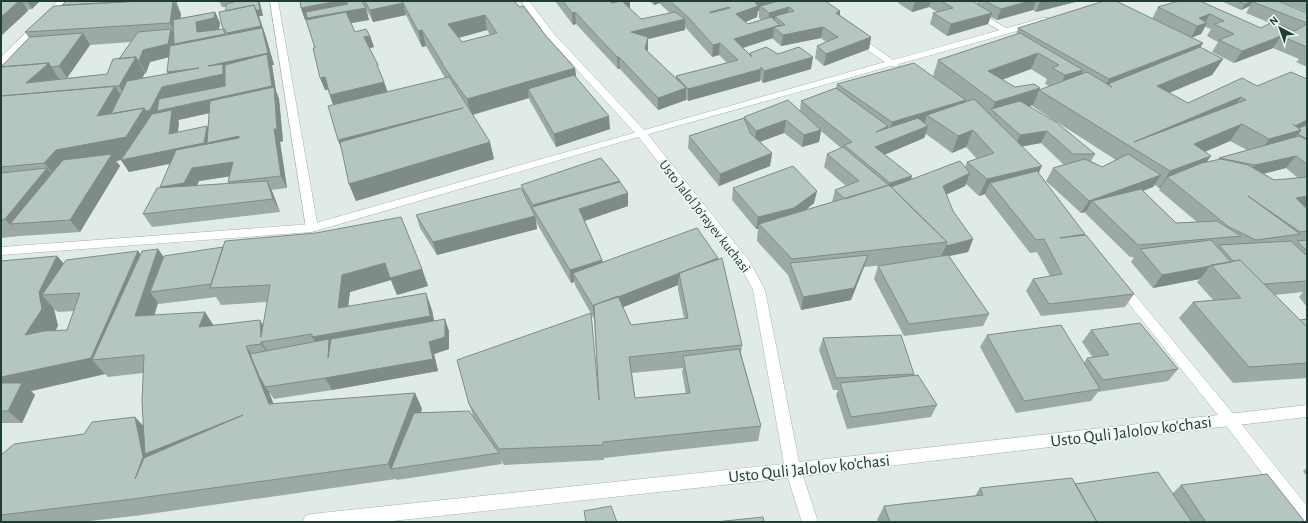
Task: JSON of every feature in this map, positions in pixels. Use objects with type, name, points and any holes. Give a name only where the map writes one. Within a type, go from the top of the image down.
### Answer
[{"type":"street","points":[[1,62],[62,1]]},
{"type":"street","points":[[274,1],[312,228]]},
{"type":"street","name":"Usto Jalol Jo'rayev kuchasi","points":[[525,1],[551,36],[641,133],[746,265],[759,290],[793,470],[810,522]]},
{"type":"street","points":[[954,1],[1007,31]]},
{"type":"street","points":[[1,251],[312,228],[641,133],[1058,17]]},
{"type":"street","points":[[848,32],[891,63],[909,72]]},
{"type":"street","points":[[1115,279],[1230,420],[1307,519]]},
{"type":"street","name":"Usto Quli Jalolov ko'chasi","points":[[311,522],[793,470],[1307,411]]},
{"type":"building","points":[[1,1],[19,1],[1,17]]},
{"type":"building","points":[[22,1],[30,1],[28,3],[23,3]]},
{"type":"building","points":[[66,1],[140,1],[62,5]]},
{"type":"building","points":[[140,1],[173,1],[170,23],[25,32],[54,6]]},
{"type":"building","points":[[238,1],[258,1],[260,10],[256,10],[254,5],[226,11],[226,4]]},
{"type":"building","points":[[300,1],[338,1],[301,8]]},
{"type":"building","points":[[346,1],[361,1],[366,8],[307,18],[306,12],[348,4]]},
{"type":"building","points":[[365,1],[402,1],[403,3],[370,10]]},
{"type":"building","points":[[402,1],[514,1],[519,7],[523,6],[546,36],[575,68],[467,99],[442,64],[422,30],[418,31]],"holes":[[[485,15],[497,33],[462,42],[448,24]]]},
{"type":"building","points":[[563,1],[618,1],[611,3],[622,1],[641,19],[675,12],[685,19],[631,32],[648,37],[645,49],[686,88],[658,98],[575,12],[572,13]]},
{"type":"building","points":[[670,1],[754,1],[758,6],[736,14],[748,24],[771,17],[780,25],[734,39],[752,57],[750,53],[766,47],[778,54],[799,47],[813,57],[764,71],[761,67],[761,69],[688,89],[676,76],[738,60],[720,43],[713,45],[689,18]],"holes":[[[729,7],[730,8],[710,13]]]},
{"type":"building","points":[[779,1],[825,1],[840,11],[836,13],[871,37],[826,54],[817,46],[838,37],[823,27],[783,35],[774,27],[785,25],[775,16],[794,11],[789,7],[769,13],[760,6]]},
{"type":"building","points":[[941,1],[972,1],[992,13],[951,24],[933,13],[953,8]]},
{"type":"building","points":[[985,1],[1029,1],[1001,9]]},
{"type":"building","points":[[1104,1],[1116,1],[1203,43],[1109,79],[1018,28]]},
{"type":"building","points":[[1179,1],[1200,1],[1261,28],[1272,22],[1295,31],[1307,24],[1307,47],[1281,36],[1242,51],[1219,40],[1234,34],[1214,24],[1224,21],[1210,14],[1199,18],[1207,23],[1197,26],[1158,7]]},
{"type":"building","points":[[1238,1],[1252,1],[1245,4]]},
{"type":"building","points":[[1278,1],[1307,13],[1307,23],[1253,2]]},
{"type":"building","points":[[254,5],[261,26],[227,33],[222,26],[219,12]]},
{"type":"building","points":[[215,12],[214,18],[196,22],[197,32],[223,29],[225,34],[174,44],[173,20]]},
{"type":"building","points":[[346,12],[355,32],[366,29],[370,36],[364,37],[378,65],[384,82],[330,95],[325,77],[320,78],[313,48],[315,48],[306,20]]},
{"type":"building","points":[[262,28],[268,53],[208,66],[223,64],[223,74],[162,87],[150,110],[146,111],[144,108],[111,114],[127,81],[199,68],[167,72],[170,46]]},
{"type":"building","points":[[171,29],[168,44],[143,50],[139,61],[136,57],[119,59],[138,32]]},
{"type":"building","points":[[83,33],[59,66],[51,67],[49,63],[1,67],[30,37]]},
{"type":"building","points":[[1020,33],[1083,70],[1065,75],[1052,68],[1059,65],[1038,53],[988,71],[1015,87],[1034,84],[1040,88],[995,102],[938,60]]},
{"type":"building","points":[[1200,47],[1223,59],[1157,86],[1188,103],[1242,78],[1257,86],[1291,72],[1307,79],[1307,120],[1295,126],[1301,130],[1269,139],[1242,124],[1194,144],[1211,156],[1170,171],[1039,90],[1087,72],[1112,87],[1108,84]],"holes":[[[1241,97],[1246,100],[1134,142]]]},
{"type":"building","points":[[267,54],[272,86],[157,111],[159,99],[225,86],[225,65]]},
{"type":"building","points":[[136,57],[119,86],[1,96],[1,67],[49,63],[26,83],[107,74],[113,59]]},
{"type":"building","points":[[914,63],[966,100],[892,122],[837,84]]},
{"type":"building","points":[[574,75],[609,116],[554,134],[528,89]]},
{"type":"building","points":[[449,77],[490,142],[349,184],[340,142],[463,108],[338,140],[328,106]]},
{"type":"building","points":[[115,86],[97,116],[144,108],[126,137],[56,150],[44,163],[1,167],[1,96]]},
{"type":"building","points":[[274,87],[277,129],[274,129],[281,176],[228,182],[233,162],[192,168],[184,183],[160,187],[176,150],[239,138],[239,136],[207,143],[210,101]]},
{"type":"building","points":[[836,88],[888,126],[876,132],[918,118],[928,126],[875,147],[912,176],[890,183],[844,145],[852,142],[801,101]]},
{"type":"building","points":[[974,99],[1042,166],[987,179],[967,162],[994,153],[973,130],[958,136],[927,115]]},
{"type":"building","points":[[788,100],[821,130],[804,135],[786,120],[756,131],[744,117]]},
{"type":"building","points":[[1020,101],[1056,122],[1095,154],[1073,154],[1047,131],[1020,135],[991,109]]},
{"type":"building","points":[[172,110],[169,134],[207,126],[204,143],[121,160],[152,114]]},
{"type":"building","points":[[744,118],[751,134],[772,153],[720,174],[689,136]]},
{"type":"building","points":[[1307,125],[1307,139],[1298,134],[1301,130],[1298,128]]},
{"type":"building","points":[[1299,136],[1307,140],[1307,164],[1296,156],[1255,165],[1219,158]]},
{"type":"building","points":[[843,147],[889,185],[845,199],[835,190],[859,181],[827,154]]},
{"type":"building","points":[[112,154],[70,220],[10,224],[63,160]]},
{"type":"building","points":[[1128,154],[1161,175],[1089,201],[1053,168],[1085,159],[1102,167]]},
{"type":"building","points":[[601,158],[620,181],[533,205],[521,185]]},
{"type":"building","points":[[1221,159],[1248,165],[1274,180],[1307,177],[1307,196],[1296,198],[1307,209],[1307,231],[1300,232],[1248,196],[1300,234],[1256,240],[1229,227],[1167,177],[1202,163]]},
{"type":"building","points":[[960,161],[970,173],[943,186],[953,211],[973,239],[946,246],[947,242],[891,187]]},
{"type":"building","points":[[793,166],[817,191],[794,208],[758,217],[733,188]]},
{"type":"building","points":[[47,168],[5,219],[1,220],[1,173]]},
{"type":"building","points":[[1037,171],[1085,234],[1060,238],[1086,235],[1134,294],[1049,304],[1033,279],[1062,274],[1044,239],[1036,240],[990,183]]},
{"type":"building","points":[[267,181],[273,199],[143,214],[157,188]]},
{"type":"building","points":[[620,182],[628,193],[579,209],[602,260],[570,270],[532,207]]},
{"type":"building","points":[[889,185],[947,242],[792,259],[759,224]]},
{"type":"building","points":[[521,188],[535,216],[433,242],[416,215]]},
{"type":"building","points":[[1141,189],[1176,223],[1217,221],[1241,236],[1138,245],[1092,201]]},
{"type":"building","points":[[401,217],[422,269],[390,278],[385,263],[342,275],[338,308],[426,293],[430,316],[312,337],[312,334],[261,342],[261,344],[246,346],[269,404],[415,393],[388,464],[125,500],[1,515],[1,455],[14,444],[84,434],[92,422],[135,417],[143,457],[135,479],[144,458],[243,415],[145,454],[142,402],[144,355],[92,360],[142,251],[158,249],[135,316],[205,312],[199,327],[260,320],[261,337],[270,285],[210,288],[225,241],[316,233]]},
{"type":"building","points":[[697,228],[718,258],[618,297],[593,306],[573,273]]},
{"type":"building","points":[[1211,240],[1231,262],[1162,275],[1140,249]]},
{"type":"building","points":[[1307,240],[1307,251],[1297,241]]},
{"type":"building","points":[[1291,241],[1307,256],[1307,281],[1264,284],[1240,260],[1233,261],[1219,245]]},
{"type":"building","points":[[223,247],[211,284],[150,292],[164,256]]},
{"type":"building","points":[[138,251],[91,358],[1,377],[1,261],[57,256],[39,292],[42,309],[25,335],[44,331],[67,330],[80,293],[42,295],[66,260]]},
{"type":"building","points":[[868,255],[854,288],[803,297],[790,263]]},
{"type":"building","points":[[948,255],[989,314],[909,324],[878,266]]},
{"type":"building","points":[[722,258],[742,345],[629,357],[635,398],[690,393],[683,356],[739,349],[761,426],[603,442],[603,445],[499,449],[469,404],[457,360],[591,313],[599,400],[594,305],[618,296],[631,325],[688,318],[679,273]]},
{"type":"building","points":[[1240,260],[1307,327],[1307,363],[1249,367],[1193,302],[1241,298],[1211,265]]},
{"type":"building","points":[[445,319],[445,337],[429,342],[433,359],[265,387],[250,354],[329,339],[328,358],[331,339]]},
{"type":"building","points":[[1307,319],[1307,327],[1300,320]]},
{"type":"building","points":[[1140,323],[1178,369],[1103,380],[1087,358],[1109,355],[1091,330]]},
{"type":"building","points":[[1061,325],[1100,389],[1024,401],[987,335]]},
{"type":"building","points":[[901,335],[914,374],[836,378],[823,338]]},
{"type":"building","points":[[918,375],[937,405],[851,417],[840,383]]},
{"type":"building","points":[[1,383],[22,383],[8,411],[1,411]]},
{"type":"building","points":[[469,411],[499,453],[391,469],[414,413]]},
{"type":"building","points":[[1158,472],[1192,522],[1097,522],[1075,484]]},
{"type":"building","points":[[1267,474],[1305,522],[1206,522],[1181,485]]},
{"type":"building","points":[[1072,478],[1097,522],[890,522],[884,506],[983,495],[980,488]]},
{"type":"building","points":[[611,506],[617,522],[586,522],[584,511]]},
{"type":"building","points":[[763,517],[764,522],[715,522]]}]
